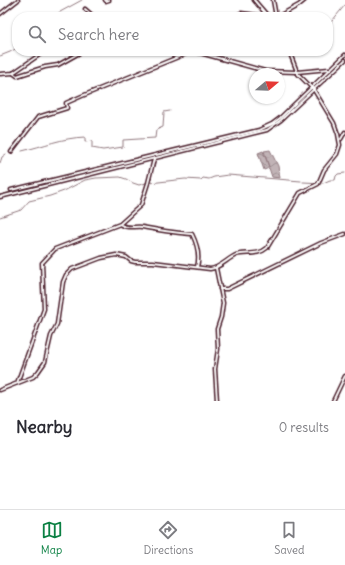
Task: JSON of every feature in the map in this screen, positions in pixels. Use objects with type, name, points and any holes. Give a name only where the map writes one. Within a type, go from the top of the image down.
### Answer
[{"type":"street","points":[[0,14],[18,0]]},
{"type":"street","points":[[254,0],[264,12]]},
{"type":"street","points":[[273,0],[275,12]]},
{"type":"street","points":[[286,12],[305,0]]},
{"type":"street","points":[[85,9],[88,12]]},
{"type":"street","points":[[11,190],[259,130],[272,124],[280,118],[345,55]]},
{"type":"street","points":[[0,74],[13,73],[38,56]]},
{"type":"street","points":[[13,73],[18,76],[45,67],[53,67],[74,56]]},
{"type":"street","points":[[11,152],[38,117],[67,108],[66,103],[181,56]]},
{"type":"street","points":[[211,56],[265,71],[297,72],[330,69]]},
{"type":"street","points":[[0,390],[17,384],[36,374],[45,362],[51,336],[57,324],[63,282],[66,275],[72,269],[101,258],[116,255],[121,255],[135,262],[153,262],[205,269],[216,268],[238,254],[261,252],[267,248],[300,193],[318,184],[324,170],[339,150],[340,140],[334,122],[314,90],[297,72],[291,56]]},
{"type":"street","points":[[0,197],[267,130],[276,124],[314,90],[345,60]]},
{"type":"street","points":[[340,140],[345,132]]},
{"type":"street","points":[[17,384],[44,309],[42,263],[55,249],[120,224],[141,205],[154,159]]},
{"type":"street","points":[[120,224],[128,227],[142,227],[192,234],[195,240],[199,260],[197,267]]},
{"type":"street","points":[[220,289],[227,289],[321,243],[345,234]]},
{"type":"street","points":[[216,268],[223,303],[217,329],[218,349],[215,369],[217,401]]},
{"type":"street","points":[[333,401],[345,376]]},
{"type":"water","points":[[270,150],[278,166],[280,178],[272,177],[269,168],[264,170],[258,153],[263,151],[269,167],[264,151]]},
{"type":"waterway","points":[[60,12],[82,0]]},
{"type":"waterway","points":[[333,20],[345,5]]},
{"type":"waterway","points":[[0,56],[12,51]]},
{"type":"waterway","points":[[295,106],[345,58]]},
{"type":"waterway","points":[[22,151],[60,141],[85,137],[85,142],[92,141],[92,148],[103,150],[123,147],[123,140],[155,138],[156,130],[163,127],[164,112],[170,111]]},
{"type":"waterway","points":[[260,131],[266,129]]},
{"type":"waterway","points":[[0,163],[2,157],[6,154]]},
{"type":"waterway","points":[[0,195],[126,163]]},
{"type":"waterway","points":[[303,182],[323,183],[330,180],[335,180],[338,174],[345,173]]},
{"type":"waterway","points":[[150,183],[185,179],[201,180],[203,178],[209,179],[228,175],[301,181]]},
{"type":"waterway","points":[[0,217],[21,210],[29,201],[64,191],[85,180],[120,177],[139,185],[146,183]]}]
